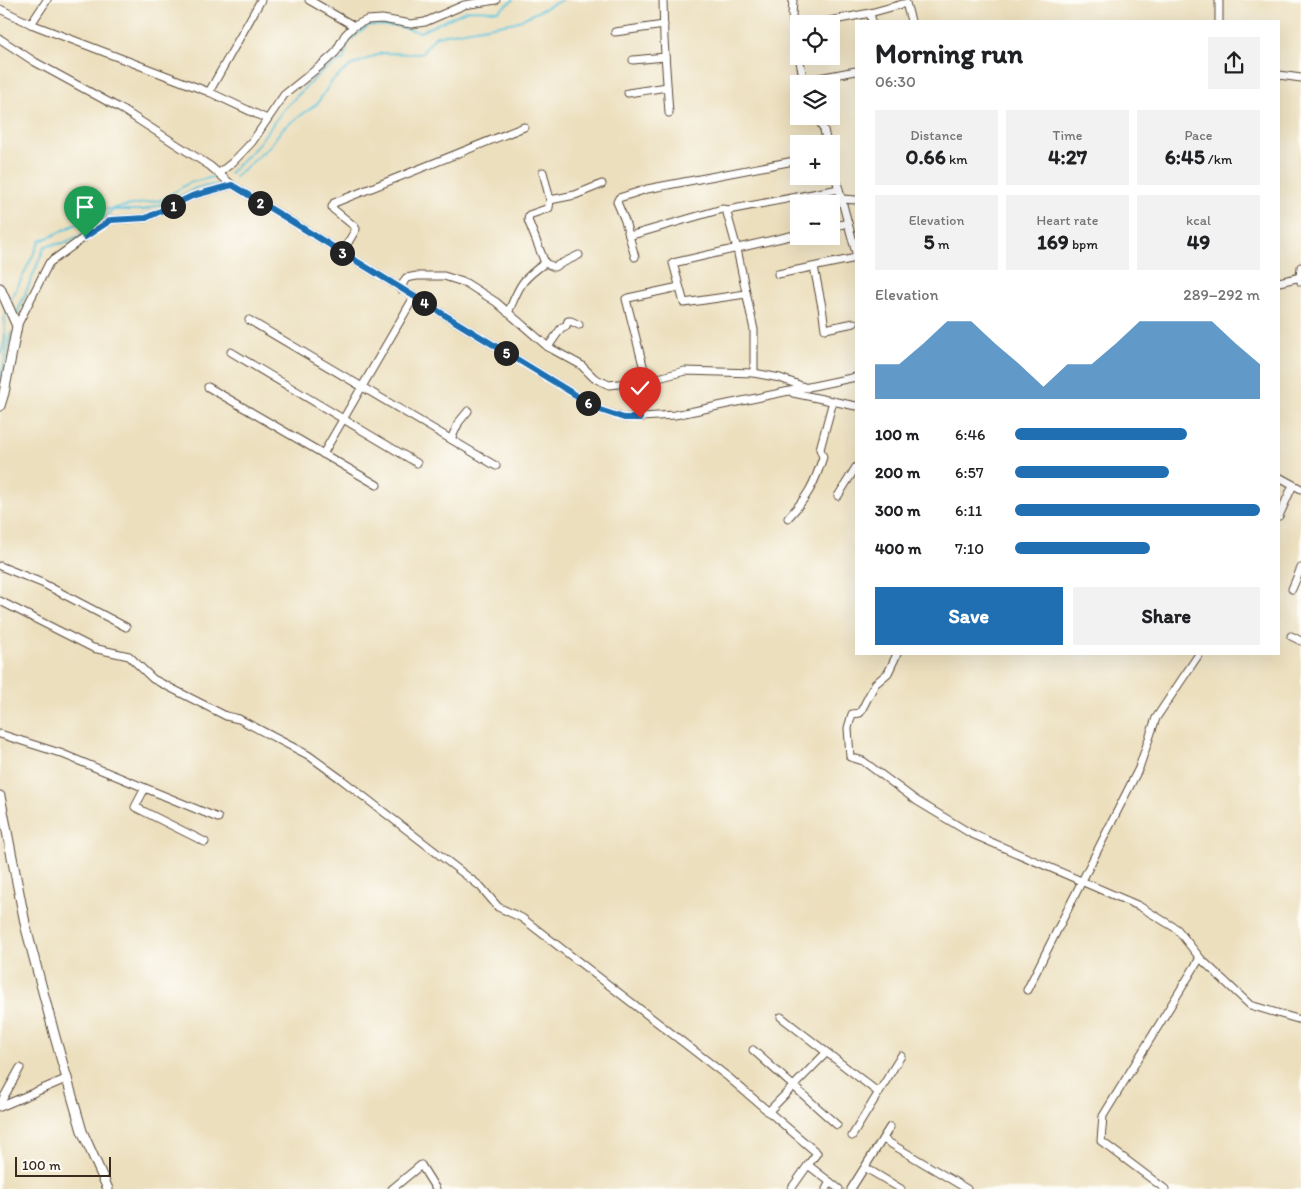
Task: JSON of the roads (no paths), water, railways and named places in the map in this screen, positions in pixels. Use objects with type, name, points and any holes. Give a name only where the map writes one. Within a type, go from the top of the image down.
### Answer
[{"type":"main road","points":[[0,288],[16,324],[0,406]]},
{"type":"main road","points":[[0,796],[26,928],[82,1131],[108,1189]]},
{"type":"street","points":[[31,24],[47,0]]},
{"type":"street","points":[[208,92],[261,0]]},
{"type":"street","points":[[309,0],[354,26]]},
{"type":"street","points":[[219,173],[233,162],[252,142],[284,95],[330,57],[345,35],[354,26],[367,20],[382,19],[411,24],[425,22],[464,5],[496,0]]},
{"type":"street","points":[[663,0],[669,112]]},
{"type":"street","points":[[792,15],[794,0]]},
{"type":"street","points":[[1219,0],[1220,20]]},
{"type":"street","points":[[840,19],[906,4],[911,20]]},
{"type":"street","points":[[0,9],[31,24],[208,92],[267,120]]},
{"type":"street","points":[[870,13],[872,20]]},
{"type":"street","points":[[615,32],[664,26]]},
{"type":"street","points":[[0,38],[35,62],[123,110],[219,173],[232,185],[600,410],[624,418],[675,415],[855,377]]},
{"type":"street","points":[[632,60],[665,57]]},
{"type":"street","points":[[837,75],[855,71]]},
{"type":"street","points":[[1280,76],[1301,78]]},
{"type":"street","points":[[628,93],[667,87]]},
{"type":"street","points":[[342,254],[356,230],[354,226],[333,209],[334,203],[524,127]]},
{"type":"street","points":[[635,257],[618,202],[619,198],[647,189],[790,162]]},
{"type":"street","points":[[542,172],[550,200],[549,209],[529,215],[528,217],[545,263],[554,268],[579,255]]},
{"type":"street","points":[[550,200],[575,195],[602,184]]},
{"type":"street","points":[[16,324],[49,263],[100,226],[111,220],[146,218],[192,196],[232,185]]},
{"type":"street","points":[[838,185],[855,249]]},
{"type":"street","points":[[629,236],[722,209],[728,210],[839,189]]},
{"type":"street","points":[[842,199],[855,200]]},
{"type":"street","points":[[728,210],[727,213],[754,330],[754,373]]},
{"type":"street","points":[[840,225],[848,223]]},
{"type":"street","points":[[746,294],[684,303],[673,265],[674,262],[790,236]]},
{"type":"street","points":[[778,274],[855,258]]},
{"type":"street","points":[[508,313],[520,284],[527,276],[545,263]]},
{"type":"street","points":[[814,267],[825,329],[854,323]]},
{"type":"street","points":[[1280,282],[1301,279],[1301,267]]},
{"type":"street","points":[[400,289],[406,278],[416,276],[444,276],[466,283],[496,302],[548,347],[581,365],[594,378],[609,385],[646,381],[685,371],[754,373],[780,378],[808,388]]},
{"type":"street","points":[[646,381],[626,299],[679,287]]},
{"type":"street","points":[[323,454],[414,298]]},
{"type":"street","points":[[249,320],[496,466]]},
{"type":"street","points":[[548,347],[568,321],[579,325]]},
{"type":"street","points":[[230,352],[417,463]]},
{"type":"street","points":[[208,387],[377,485]]},
{"type":"street","points":[[789,392],[855,406]]},
{"type":"street","points":[[788,518],[805,498],[817,474],[823,457],[820,449],[833,401]]},
{"type":"street","points":[[451,439],[459,422],[468,411]]},
{"type":"street","points":[[838,496],[855,469]]},
{"type":"street","points":[[1280,478],[1301,488]]},
{"type":"street","points":[[1280,514],[1293,485]]},
{"type":"street","points":[[0,566],[42,583],[126,627]]},
{"type":"street","points":[[1292,589],[1301,568]]},
{"type":"street","points":[[0,601],[93,648],[128,656],[153,679],[226,716],[239,719],[308,755],[383,809],[481,887],[498,907],[522,918],[683,1042],[817,1153],[791,1189]]},
{"type":"street","points":[[1291,636],[1301,642]]},
{"type":"street","points":[[897,655],[888,673],[875,684],[860,713],[852,714],[848,728],[850,757],[863,761],[918,801],[970,833],[1139,906],[1177,929],[1200,958],[1250,1005],[1301,1020]]},
{"type":"street","points":[[1027,990],[1139,768],[1156,718],[1198,655]]},
{"type":"street","points":[[0,734],[60,753],[218,818]]},
{"type":"street","points":[[145,788],[135,807],[205,842]]},
{"type":"street","points":[[1165,1189],[1101,1141],[1103,1116],[1200,958]]},
{"type":"street","points":[[781,1017],[879,1093]]},
{"type":"street","points":[[753,1050],[837,1125]]},
{"type":"street","points":[[768,1112],[826,1052]]},
{"type":"street","points":[[852,1136],[901,1056]]},
{"type":"street","points":[[0,1106],[20,1068]]},
{"type":"street","points":[[0,1106],[68,1078]]},
{"type":"street","points":[[851,1189],[866,1168],[890,1127]]},
{"type":"street","points":[[883,1139],[967,1189]]},
{"type":"street","points":[[808,1165],[828,1186],[839,1189]]},
{"type":"street","points":[[392,1189],[421,1166],[436,1189]]},
{"type":"street","points":[[866,1168],[900,1189]]},
{"type":"waterway","points":[[230,173],[255,148],[284,109],[321,72],[343,60],[349,41],[369,25],[395,26],[420,32],[468,10],[498,11],[513,0]]},
{"type":"waterway","points":[[235,177],[269,147],[283,128],[317,104],[332,81],[350,66],[382,53],[421,54],[436,36],[516,22],[562,0]]},
{"type":"waterway","points":[[10,302],[40,241],[104,210],[161,200],[189,183],[213,177]]},
{"type":"waterway","points":[[90,229],[113,210],[144,210],[168,202],[196,188],[219,184]]},
{"type":"waterway","points":[[16,316],[45,246],[64,243],[85,233]]},
{"type":"waterway","points":[[0,354],[5,342],[4,320],[7,309]]},
{"type":"waterway","points":[[0,381],[11,333]]}]
